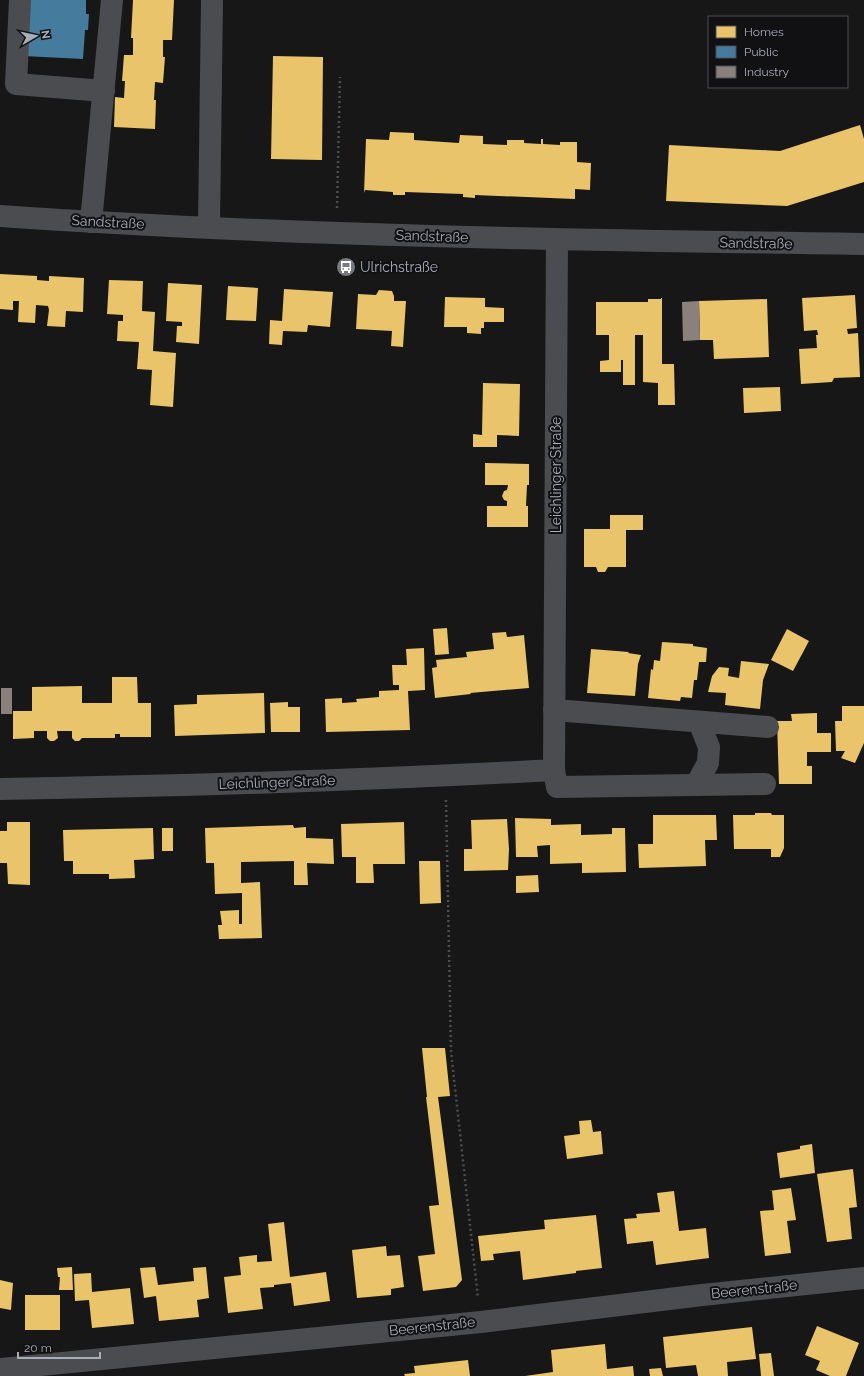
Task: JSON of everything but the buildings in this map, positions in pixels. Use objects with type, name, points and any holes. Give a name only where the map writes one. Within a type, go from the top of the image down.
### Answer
[{"type":"street","points":[[20,0],[16,84],[104,91]]},
{"type":"street","points":[[91,222],[112,0]]},
{"type":"street","points":[[210,227],[212,0]]},
{"type":"street","name":"Sandstraße","points":[[0,216],[91,222],[557,240],[864,244]]},
{"type":"street","name":"Leichlinger Straße","points":[[557,240],[554,710],[554,770],[557,787],[765,784]]},
{"type":"street","points":[[554,710],[768,727]]},
{"type":"street","points":[[696,785],[708,763],[708,747],[699,722]]},
{"type":"street","name":"Leichlinger Straße","points":[[0,789],[115,787],[445,776],[554,770]]},
{"type":"street","name":"Beerenstraße","points":[[0,1369],[481,1322],[702,1295],[864,1278]]},
{"type":"path","points":[[337,232],[340,76]]},
{"type":"path","points":[[445,776],[451,1051],[481,1322]]},
{"type":"place","name":"Ulrichstraße","points":[[346,267]]}]
